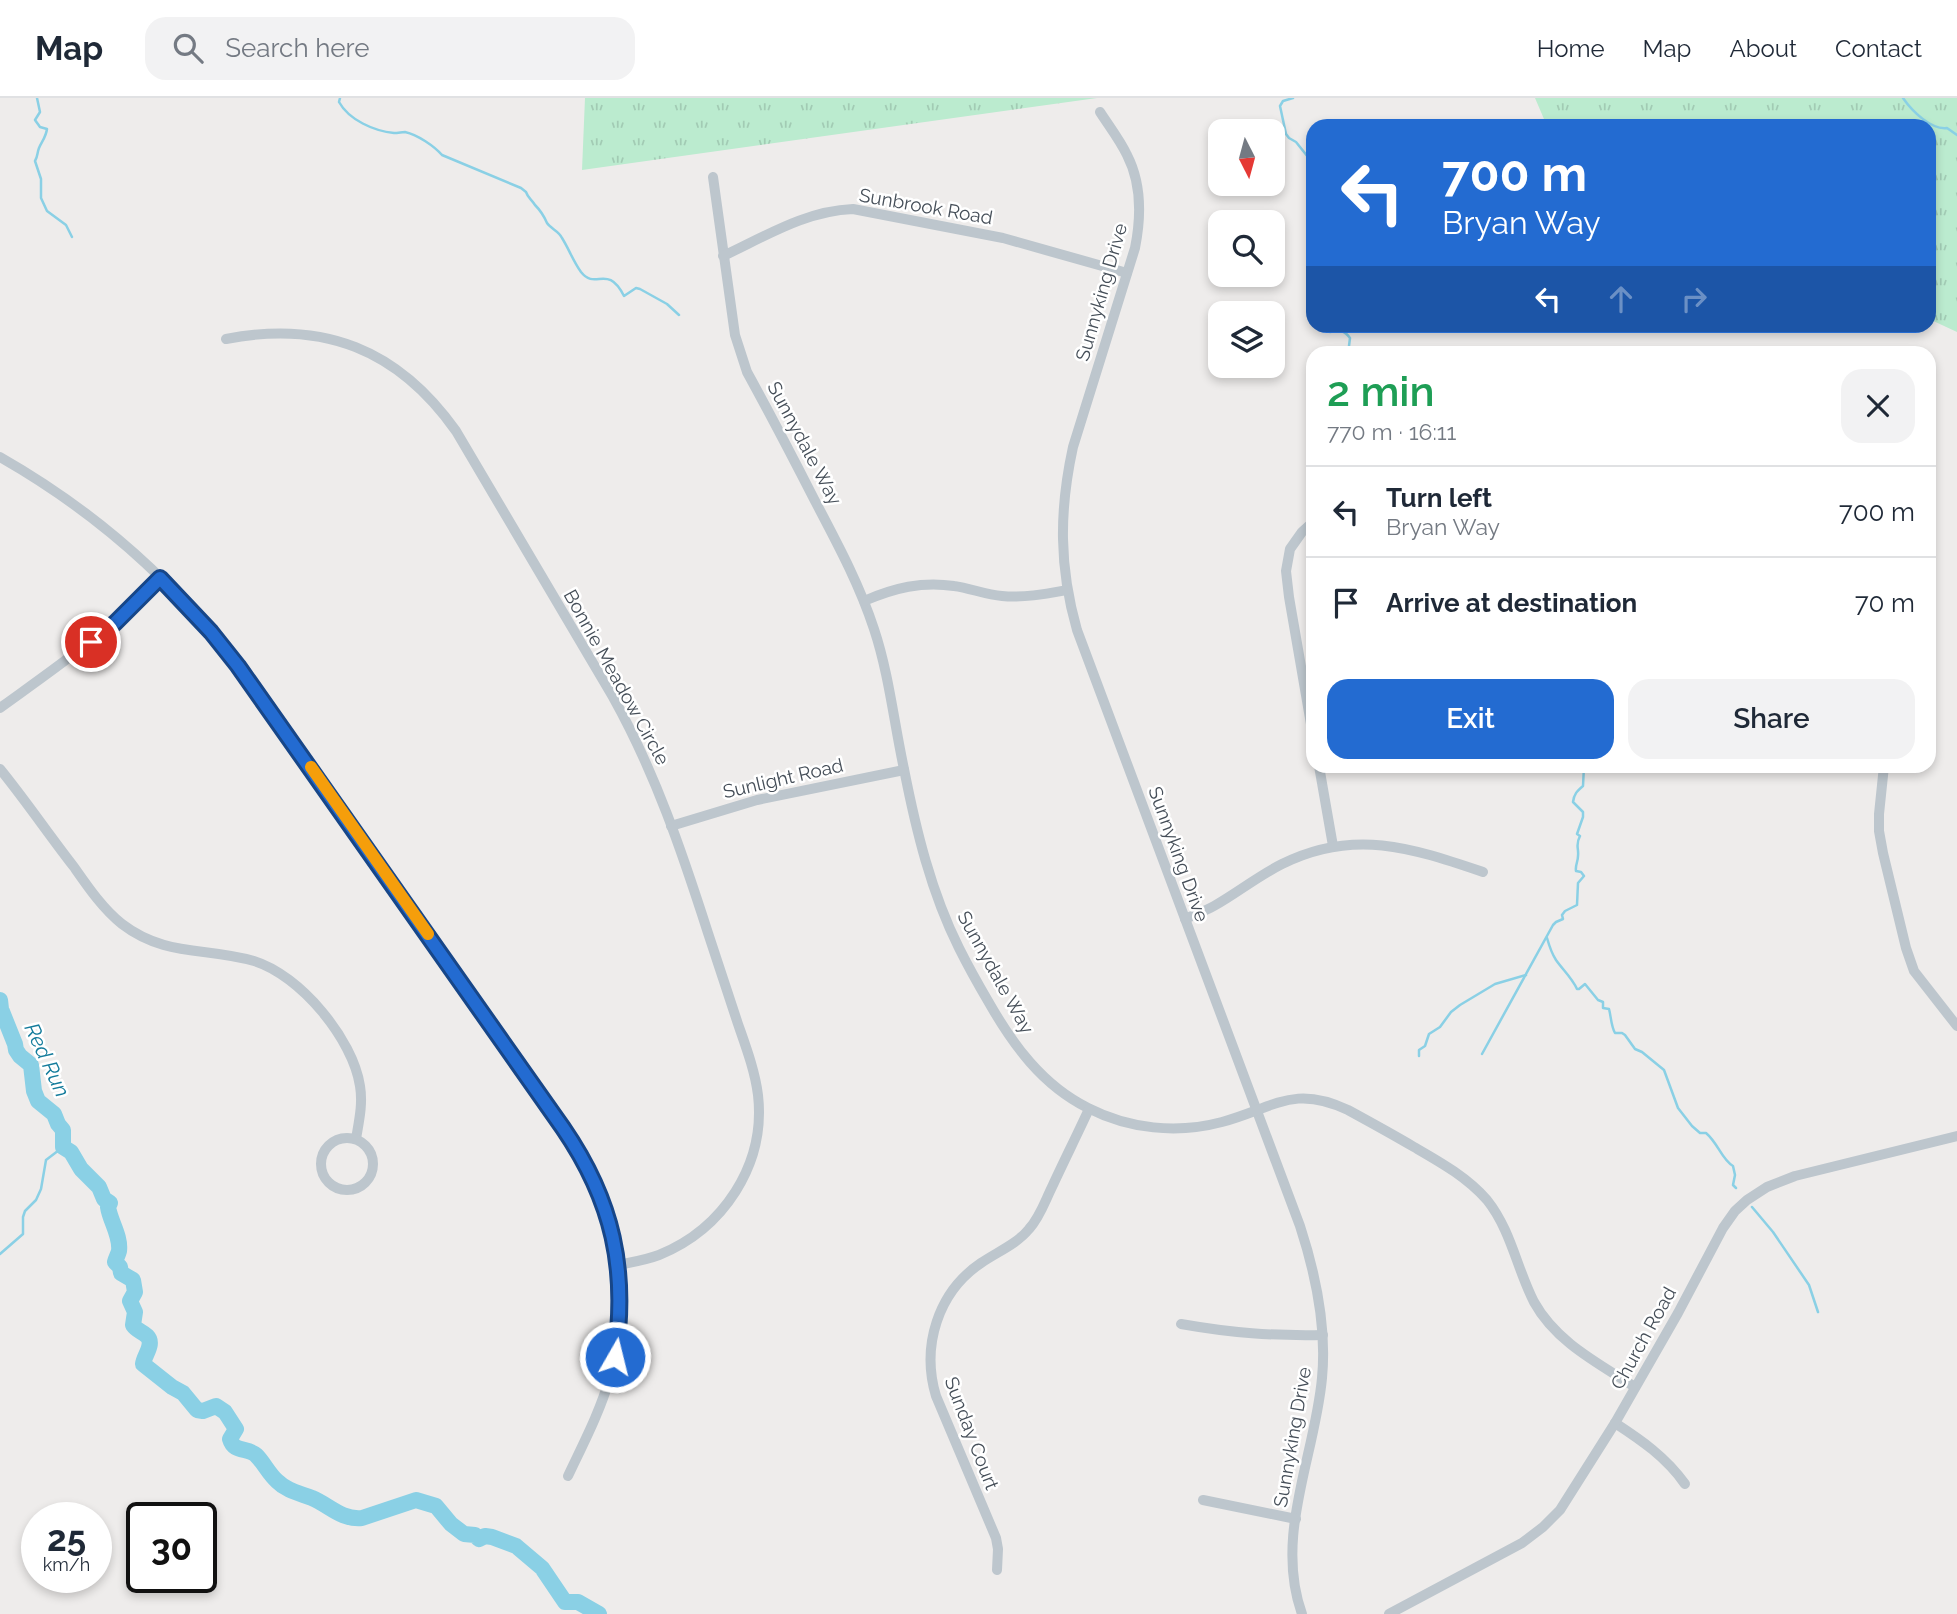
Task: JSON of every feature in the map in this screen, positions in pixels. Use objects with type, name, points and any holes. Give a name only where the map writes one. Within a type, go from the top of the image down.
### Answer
[{"type":"street","name":"Sunnyking Drive","points":[[1100,111],[1131,164],[1137,188],[1139,222],[1135,248],[1073,447],[1067,477],[1062,534],[1063,563],[1077,629],[1311,1261],[1319,1296],[1324,1363],[1296,1519],[1291,1562],[1301,1614]]},
{"type":"street","name":"Sunnydale Way","points":[[713,177],[740,354],[849,566],[864,601],[875,632],[918,833],[936,894],[958,947],[1007,1034],[1032,1066],[1059,1091],[1089,1109],[1127,1123],[1185,1129],[1223,1122],[1291,1098],[1318,1098],[1333,1102],[1441,1163],[1482,1195],[1506,1232],[1533,1300],[1549,1324],[1572,1346],[1636,1387]]},
{"type":"street","name":"Sunbrook Road","points":[[723,256],[804,218],[852,209],[1003,237],[1127,272]]},
{"type":"street","name":"Bonnie Meadow Circle","points":[[226,339],[251,334],[289,332],[345,344],[387,363],[436,404],[456,431],[515,529],[630,728],[658,790],[752,1065],[758,1094],[757,1133],[743,1181],[711,1223],[672,1249],[618,1265]]},
{"type":"street","points":[[0,457],[73,504],[131,551],[211,632],[261,696],[575,1144],[594,1181],[612,1231],[621,1294],[615,1357],[605,1392],[568,1476]]},
{"type":"street","points":[[1306,528],[1290,549],[1286,571],[1306,695]]},
{"type":"street","points":[[0,708],[115,623],[160,578]]},
{"type":"street","points":[[864,601],[886,591],[920,584],[956,586],[1001,596],[1067,590]]},
{"type":"street","points":[[0,769],[96,897],[123,924],[168,947],[236,957],[266,965],[293,982],[309,997],[345,1044],[357,1072],[361,1097],[356,1139]]},
{"type":"street","name":"Sunlight Road","points":[[671,826],[757,800],[904,770]]},
{"type":"street","points":[[1320,773],[1333,846]]},
{"type":"street","points":[[1883,773],[1879,831],[1906,948],[1914,971],[1957,1026]]},
{"type":"street","points":[[1185,919],[1213,906],[1282,864],[1333,846],[1374,845],[1410,849],[1483,872]]},
{"type":"street","name":"Sunday Court","points":[[997,1570],[996,1538],[936,1395],[931,1376],[931,1342],[938,1317],[955,1288],[979,1264],[1022,1236],[1037,1218],[1089,1109]]},
{"type":"street","name":"Church Road","points":[[1389,1614],[1504,1553],[1543,1527],[1568,1498],[1615,1423],[1723,1228],[1747,1200],[1767,1187],[1795,1176],[1957,1136]]},
{"type":"street","points":[[337,1139],[356,1139],[363,1143],[373,1157],[372,1172],[368,1180],[357,1188],[339,1189],[325,1178],[321,1171],[323,1152],[337,1139]]},
{"type":"street","points":[[1181,1324],[1258,1335],[1323,1335]]},
{"type":"street","points":[[1615,1423],[1657,1453],[1685,1483]]},
{"type":"street","points":[[1203,1500],[1296,1519]]},
{"type":"green space","points":[[585,98],[1097,98],[582,170]]},
{"type":"green space","points":[[1535,98],[1957,98],[1957,332],[1936,322],[1936,119],[1544,119]]},
{"type":"waterway","points":[[37,98],[40,112],[35,120],[40,127],[47,129],[35,161],[41,179],[41,198],[47,211],[66,225],[72,237]]},
{"type":"waterway","points":[[340,98],[339,102],[343,108],[363,124],[386,132],[410,133],[442,155],[521,188],[549,225],[561,236],[578,268],[586,277],[612,281],[624,296],[636,288],[640,289],[667,304],[679,315]]},
{"type":"waterway","points":[[1293,98],[1283,101],[1280,106],[1286,134],[1306,154]]},
{"type":"waterway","points":[[1903,98],[1923,119]]},
{"type":"waterway","points":[[1936,126],[1947,128],[1957,135]]},
{"type":"waterway","points":[[1345,333],[1350,338],[1349,346]]},
{"type":"waterway","points":[[1482,1054],[1553,925],[1563,919],[1565,911],[1577,905],[1578,883],[1584,876],[1576,871],[1580,836],[1577,834],[1583,812],[1573,802],[1576,793],[1583,786],[1584,773]]},
{"type":"waterway","points":[[1547,938],[1555,958],[1577,989],[1585,984],[1598,1000],[1603,1002],[1603,1008],[1609,1009],[1615,1033],[1625,1035],[1635,1049],[1664,1070],[1678,1108],[1692,1126],[1710,1137],[1733,1166],[1733,1185],[1736,1188]]},
{"type":"waterway","points":[[1419,1056],[1419,1050],[1425,1046],[1429,1034],[1440,1027],[1460,1005],[1495,984],[1526,975]]},
{"type":"waterway","name":"Red Run","points":[[0,1000],[16,1050],[31,1065],[38,1101],[54,1114],[63,1130],[63,1147],[71,1152],[81,1169],[110,1203],[109,1212],[119,1245],[115,1262],[121,1273],[133,1280],[135,1292],[130,1301],[135,1312],[133,1325],[147,1336],[150,1342],[143,1364],[183,1393],[197,1410],[203,1411],[216,1406],[225,1412],[236,1429],[230,1439],[234,1446],[256,1455],[274,1478],[285,1487],[355,1518],[416,1500],[436,1506],[451,1524],[464,1534],[475,1535],[479,1539],[492,1537],[516,1546],[542,1568],[565,1602],[578,1602],[599,1614]]},
{"type":"waterway","points":[[0,1254],[23,1234],[23,1217],[41,1189],[46,1160],[63,1147]]},
{"type":"waterway","points":[[1752,1207],[1773,1232],[1809,1285],[1818,1312]]},
{"type":"slow traffic","points":[[311,767],[428,934]]},
{"type":"route","points":[[91,642],[115,623],[160,578],[211,632],[238,666],[575,1144],[609,1219],[614,1243],[621,1294],[615,1357]]}]
